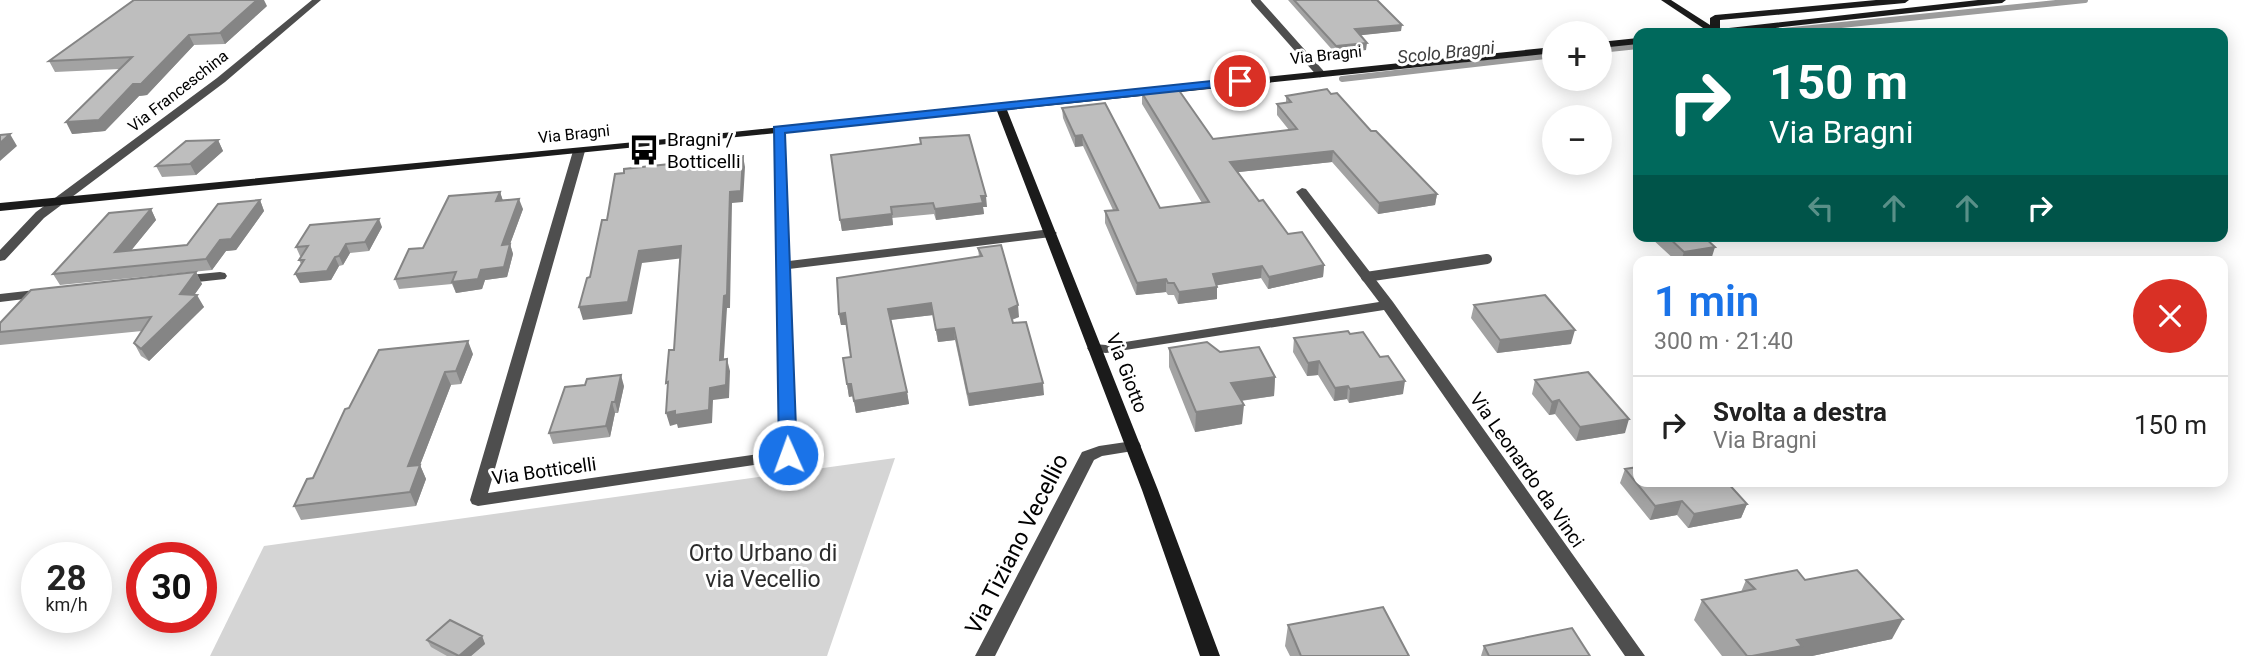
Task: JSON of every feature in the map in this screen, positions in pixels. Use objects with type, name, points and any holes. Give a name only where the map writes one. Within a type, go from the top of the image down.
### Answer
[{"type":"street","name":"Via Franceschina","points":[[56,203],[221,80],[317,0]]},
{"type":"street","points":[[1665,0],[1705,28]]},
{"type":"street","points":[[1696,20],[1905,0]]},
{"type":"street","points":[[1755,28],[2002,0]]},
{"type":"street","points":[[1713,28],[1716,18]]},
{"type":"street","points":[[1612,44],[1633,42]]},
{"type":"street","name":"Via Bragni","points":[[0,207],[579,151],[1542,51]]},
{"type":"street","name":"Via Giotto","points":[[1000,106],[1133,446],[1210,656]]},
{"type":"street","name":"Via Botticelli","points":[[579,151],[478,500],[788,455],[779,130]]},
{"type":"street","name":"Via Leonardo da Vinci","points":[[1302,192],[1388,305],[1635,656]]},
{"type":"street","points":[[0,257],[40,215],[56,203]]},
{"type":"street","points":[[783,266],[1051,233]]},
{"type":"street","points":[[165,281],[220,275]]},
{"type":"street","points":[[0,298],[55,292]]},
{"type":"street","points":[[1094,348],[1117,347],[1388,305]]},
{"type":"street","name":"Via Tiziano Vecellio","points":[[985,656],[1087,456],[1099,450],[1133,446]]},
{"type":"lane","points":[[1255,0],[1320,73]]},
{"type":"lane","points":[[1366,277],[1487,259]]},
{"type":"green space","name":"Orto Urbano di via Vecellio","points":[[895,458],[827,656],[210,656],[264,546]]},
{"type":"building","points":[[134,0],[257,0],[220,33],[189,35],[141,84],[133,84],[99,120],[66,122],[132,57],[49,61]]},
{"type":"building","points":[[1294,0],[1377,0],[1402,25],[1355,29],[1367,43],[1336,46]]},
{"type":"building","points":[[1178,89],[1213,139],[1297,129],[1277,104],[1291,102],[1286,96],[1327,89],[1331,94],[1337,93],[1371,131],[1376,131],[1437,194],[1379,203],[1333,151],[1230,162],[1288,234],[1302,232],[1324,265],[1269,277],[1262,266],[1213,274],[1217,287],[1179,292],[1174,283],[1168,283],[1166,279],[1137,283],[1105,211],[1118,210],[1082,135],[1075,136],[1062,108],[1105,103],[1160,208],[1209,202],[1142,93]]},
{"type":"building","points":[[10,134],[0,143],[0,135]]},
{"type":"building","points":[[969,135],[986,196],[981,196],[983,203],[935,209],[933,203],[891,207],[892,214],[840,220],[831,155],[921,144],[920,138]]},
{"type":"building","points":[[218,140],[190,164],[156,166],[186,141]]},
{"type":"building","points":[[743,156],[741,191],[730,192],[727,295],[724,296],[720,360],[727,359],[726,385],[710,388],[709,410],[675,415],[675,411],[666,413],[668,382],[666,383],[669,350],[674,350],[681,246],[639,251],[628,302],[579,307],[587,278],[590,277],[602,220],[607,220],[615,174],[624,173],[624,169]]},
{"type":"building","points":[[500,192],[496,201],[519,199],[502,245],[510,244],[504,267],[481,270],[478,279],[452,282],[456,272],[395,279],[409,249],[423,248],[449,196]]},
{"type":"building","points":[[260,200],[231,239],[220,240],[206,259],[53,274],[109,213],[151,209],[115,252],[187,245],[218,204]]},
{"type":"building","points":[[379,219],[365,242],[346,244],[327,271],[295,274],[304,260],[299,260],[308,246],[296,247],[310,225]]},
{"type":"building","points":[[1673,242],[1710,242],[1715,247],[1684,252]]},
{"type":"building","points":[[1001,245],[1018,305],[1009,309],[1013,323],[1026,322],[1043,383],[968,394],[954,328],[936,330],[931,303],[888,309],[907,392],[854,401],[851,384],[847,384],[843,358],[851,357],[845,313],[839,314],[837,278],[982,256],[978,248]]},
{"type":"building","points":[[196,272],[180,294],[197,295],[141,349],[134,343],[151,317],[0,332],[0,323],[31,290]]},
{"type":"building","points":[[1545,295],[1575,330],[1500,340],[1474,305]]},
{"type":"building","points":[[1348,331],[1350,334],[1363,332],[1380,357],[1388,356],[1405,381],[1350,389],[1348,386],[1335,388],[1319,361],[1308,363],[1294,338]]},
{"type":"building","points":[[468,341],[456,371],[445,372],[408,466],[420,465],[410,492],[294,506],[307,479],[313,478],[345,409],[349,408],[379,350]]},
{"type":"building","points":[[1207,342],[1220,352],[1259,347],[1275,377],[1231,383],[1244,405],[1196,412],[1169,348]]},
{"type":"building","points":[[1588,372],[1629,419],[1580,427],[1559,400],[1552,402],[1535,380]]},
{"type":"building","points":[[621,375],[606,426],[549,433],[565,387],[585,385],[587,379]]},
{"type":"building","points":[[1633,468],[1633,479],[1625,469]]},
{"type":"building","points":[[1640,487],[1731,487],[1747,504],[1694,514],[1682,501],[1655,506]]},
{"type":"building","points":[[1797,570],[1805,580],[1857,570],[1903,619],[1797,640],[1802,646],[1747,656],[1702,600],[1755,589],[1746,580]]},
{"type":"building","points":[[1383,607],[1409,656],[1301,656],[1288,625]]},
{"type":"building","points":[[450,620],[482,636],[459,656],[427,640]]},
{"type":"building","points":[[1572,628],[1590,656],[1489,656],[1484,646]]},
{"type":"waterway","name":"Scolo Bragni","points":[[1813,28],[2085,0]]},
{"type":"waterway","name":"Scolo Bragni","points":[[1612,49],[1633,47]]},
{"type":"waterway","name":"Scolo Bragni","points":[[1342,79],[1542,56]]},
{"type":"place","name":"Bragni / Botticelli","points":[[644,150]]},
{"type":"route","points":[[788,455],[779,130],[1240,81]]}]
